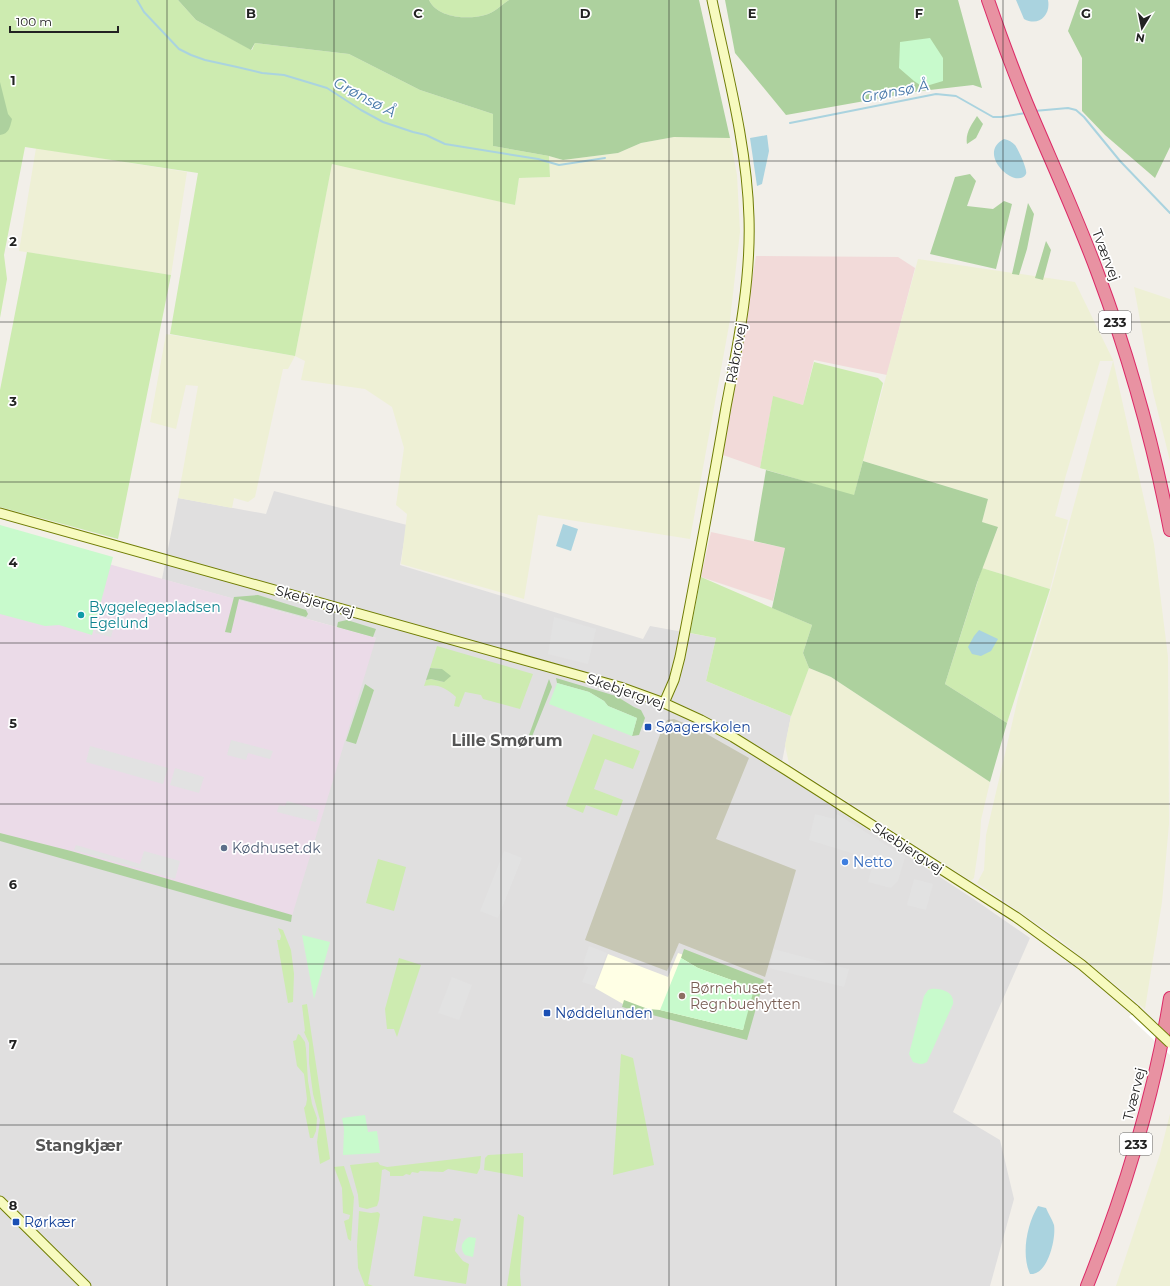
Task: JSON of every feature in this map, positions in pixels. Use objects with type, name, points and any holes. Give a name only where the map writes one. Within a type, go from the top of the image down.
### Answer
[{"type":"highway","name":"Tværvej","points":[[988,0],[1026,103],[1092,259],[1119,332],[1157,466],[1170,530]]},
{"type":"highway","name":"Tværvej","points":[[1087,1286],[1111,1220],[1141,1128],[1170,998]]},
{"type":"street","name":"Råbrovej","points":[[664,703],[674,680],[682,650],[743,315],[749,253],[747,177],[741,132],[712,0]]},
{"type":"street","name":"Skebjergvej","points":[[0,513],[620,687],[664,703],[702,720],[733,737],[1010,913],[1082,965],[1135,1010],[1170,1043]]},
{"type":"street","points":[[0,1201],[86,1286]]},
{"type":"shaded area","points":[[674,137],[730,138],[737,175],[740,232],[730,320],[690,539],[538,515],[524,599],[401,564],[407,514],[396,505],[404,448],[392,407],[365,389],[301,380],[305,361],[295,356],[332,163],[515,205],[519,178],[550,177],[549,156],[563,160],[618,153],[641,143]]},
{"type":"shaded area","points":[[36,148],[187,172],[171,275],[19,251]]},
{"type":"shaded area","points":[[756,256],[898,257],[915,268],[887,375],[814,360],[803,405],[773,397],[760,468],[723,455]]},
{"type":"shaded area","points":[[918,259],[1075,282],[1113,360],[1154,544],[1168,657],[1169,824],[1162,902],[1145,1009],[1058,938],[977,883],[984,870],[986,835],[1018,698],[1052,586],[1113,361],[1100,361],[1066,475],[1055,516],[1068,520],[1050,589],[982,568],[998,528],[982,522],[988,499],[863,461]]},
{"type":"shaded area","points":[[1134,287],[1170,299],[1170,461],[1153,392]]},
{"type":"shaded area","points":[[166,334],[295,356],[288,369],[283,369],[255,497],[248,502],[234,498],[232,508],[178,498],[198,386],[186,385],[176,429],[150,422]]},
{"type":"shaded area","points":[[274,491],[407,525],[400,565],[643,639],[650,626],[716,638],[706,681],[791,716],[780,772],[978,902],[1030,938],[953,1112],[1000,1140],[1014,1199],[990,1286],[0,1286],[0,839],[376,638],[162,579],[178,498],[266,514]]},
{"type":"shaded area","points":[[711,532],[785,548],[773,601],[701,577]]},
{"type":"shaded area","points":[[0,534],[376,638],[291,919],[0,839]]},
{"type":"shaded area","points":[[554,617],[596,629],[588,664],[548,654]]},
{"type":"shaded area","points":[[99,619],[115,623],[111,637],[95,633]]},
{"type":"shaded area","points":[[809,668],[831,677],[990,782],[981,820],[974,878],[971,881],[789,764],[785,745],[791,716]]},
{"type":"shaded area","points":[[674,719],[698,729],[749,758],[716,839],[796,870],[765,977],[679,943],[667,971],[585,940],[661,732],[667,720]]},
{"type":"shaded area","points":[[231,740],[273,751],[270,759],[248,753],[246,760],[227,755]]},
{"type":"shaded area","points":[[90,746],[168,768],[163,784],[86,762]]},
{"type":"shaded area","points":[[175,768],[204,777],[199,793],[170,785]]},
{"type":"shaded area","points":[[287,801],[319,810],[316,822],[277,812],[279,805],[285,806]]},
{"type":"shaded area","points":[[815,814],[834,819],[837,814],[905,857],[898,881],[891,888],[868,882],[874,860],[809,840]]},
{"type":"shaded area","points":[[76,845],[140,864],[144,851],[180,861],[175,879],[74,850]]},
{"type":"shaded area","points":[[504,851],[522,858],[498,918],[480,911]]},
{"type":"shaded area","points":[[914,879],[933,884],[926,910],[907,905]]},
{"type":"shaded area","points":[[589,946],[607,953],[595,986],[582,982],[588,967],[583,964]]},
{"type":"shaded area","points":[[774,949],[849,969],[844,987],[769,968]]},
{"type":"shaded area","name":"Børnehuset Regnbuehytten","points":[[678,953],[759,982],[745,1035],[623,1004],[595,988],[608,954],[668,977]]},
{"type":"shaded area","points":[[452,977],[472,985],[459,1020],[438,1013]]},
{"type":"shaded area","points":[[1170,1114],[1170,1286],[1116,1286],[1160,1154]]},
{"type":"green space","points":[[0,0],[178,0],[196,20],[252,50],[255,43],[349,54],[420,90],[493,114],[493,146],[549,156],[550,177],[519,178],[515,205],[332,164],[295,356],[170,334],[198,173],[25,147],[4,255],[7,279],[0,318]]},
{"type":"green space","points":[[178,0],[429,0],[439,11],[446,14],[462,17],[478,17],[494,11],[509,0],[699,0],[730,138],[674,137],[641,143],[618,153],[563,160],[493,146],[493,114],[420,90],[349,54],[255,43],[251,50],[196,20]]},
{"type":"green space","points":[[429,0],[509,0],[488,14],[478,17],[462,17],[439,11]]},
{"type":"green space","points":[[725,0],[958,0],[982,88],[973,85],[921,91],[786,115],[735,53]]},
{"type":"green space","points":[[1079,0],[1170,0],[1170,147],[1155,178],[1105,135],[1082,111],[1082,58],[1068,31]]},
{"type":"green space","points":[[930,38],[943,58],[943,81],[923,87],[899,68],[900,42]]},
{"type":"green space","points":[[0,82],[8,114],[12,119],[7,132],[0,135]]},
{"type":"green space","points":[[977,116],[983,124],[976,138],[967,144],[968,132]]},
{"type":"green space","points":[[970,174],[976,181],[967,206],[993,209],[1004,201],[1012,204],[996,269],[930,254],[955,177]]},
{"type":"green space","points":[[1028,203],[1034,214],[1027,249],[1019,275],[1012,274]]},
{"type":"green space","points":[[1046,241],[1051,250],[1043,280],[1035,278]]},
{"type":"green space","points":[[27,252],[171,275],[118,539],[0,507],[0,390]]},
{"type":"green space","points":[[814,362],[878,378],[883,383],[854,496],[760,468],[773,396],[803,405]]},
{"type":"green space","points":[[863,461],[988,499],[982,522],[998,527],[977,583],[945,684],[1007,723],[990,782],[831,677],[809,668],[803,653],[812,625],[772,608],[785,548],[754,541],[766,470],[854,495]]},
{"type":"green space","points":[[0,525],[113,557],[92,635],[59,625],[45,626],[0,614]]},
{"type":"green space","points":[[982,568],[1050,589],[1007,723],[945,684]]},
{"type":"green space","points":[[701,577],[812,625],[803,653],[809,668],[791,716],[706,681],[716,638],[690,633]]},
{"type":"green space","points":[[258,595],[306,610],[308,614],[306,617],[239,599],[231,633],[225,632],[234,597]]},
{"type":"green space","points":[[347,620],[376,629],[373,637],[337,627],[338,622]]},
{"type":"green space","points":[[437,646],[533,674],[520,709],[483,699],[481,695],[465,692],[459,707],[454,706],[456,697],[449,691],[433,685],[424,686],[426,680],[431,679],[444,682],[442,669],[430,668]]},
{"type":"green space","points":[[430,668],[442,669],[451,676],[444,682],[431,679],[426,680]]},
{"type":"green space","points":[[556,678],[616,696],[641,710],[645,718],[639,735],[632,736],[637,718],[608,706],[604,701],[589,692],[557,683]]},
{"type":"green space","points":[[549,679],[552,687],[531,739],[528,738]]},
{"type":"green space","points":[[557,683],[589,692],[604,701],[608,706],[637,718],[632,736],[549,704]]},
{"type":"green space","points":[[365,684],[374,690],[356,744],[346,741]]},
{"type":"green space","points":[[593,734],[640,751],[633,769],[605,759],[594,789],[623,800],[617,816],[586,805],[583,813],[566,806]]},
{"type":"green space","points":[[0,833],[71,851],[292,915],[291,922],[0,841]]},
{"type":"green space","points":[[378,859],[406,867],[394,911],[366,903]]},
{"type":"green space","points":[[278,928],[283,930],[291,950],[294,974],[293,1002],[288,1003],[277,940],[280,940],[281,936]]},
{"type":"green space","points":[[302,935],[330,942],[314,999]]},
{"type":"green space","points":[[684,949],[764,980],[747,1040],[622,1007],[624,1000],[648,1009],[660,1010],[743,1030],[751,987],[698,968],[681,958]]},
{"type":"green space","points":[[399,958],[421,965],[397,1037],[394,1029],[387,1029],[385,1009]]},
{"type":"green space","points":[[681,958],[698,968],[751,987],[753,993],[743,1030],[660,1010]]},
{"type":"green space","points":[[928,990],[943,990],[950,994],[952,996],[953,1004],[927,1062],[924,1064],[919,1064],[913,1062],[909,1054],[924,996]]},
{"type":"green space","points":[[307,1004],[330,1159],[320,1164],[317,1142],[320,1120],[313,1094],[309,1063],[309,1043],[304,1032],[302,1005]]},
{"type":"green space","points":[[298,1034],[305,1042],[308,1081],[312,1104],[317,1118],[316,1131],[313,1138],[310,1138],[304,1108],[307,1099],[304,1074],[297,1066],[293,1041],[296,1040]]},
{"type":"green space","points":[[621,1054],[633,1058],[654,1165],[613,1175]]},
{"type":"green space","points":[[365,1115],[368,1132],[377,1131],[380,1153],[343,1155],[344,1129],[342,1118]]},
{"type":"green space","points":[[523,1153],[523,1177],[484,1170],[485,1158],[488,1155]]},
{"type":"green space","points":[[481,1156],[480,1168],[477,1174],[448,1169],[443,1172],[420,1171],[418,1173],[412,1172],[410,1175],[390,1176],[390,1172],[385,1169],[382,1170],[377,1206],[367,1209],[359,1207],[358,1195],[350,1165],[378,1162],[380,1165],[387,1167]]},
{"type":"green space","points":[[344,1166],[354,1197],[351,1241],[348,1239],[344,1221],[349,1219],[350,1215],[343,1213],[342,1188],[334,1167]]},
{"type":"green space","points":[[359,1211],[371,1213],[378,1212],[380,1214],[368,1284],[373,1286],[365,1286],[358,1268],[357,1246]]},
{"type":"green space","points":[[518,1214],[524,1217],[520,1274],[521,1286],[507,1286]]},
{"type":"green space","points":[[423,1216],[453,1221],[454,1218],[461,1219],[455,1251],[463,1261],[469,1264],[466,1284],[414,1276]]},
{"type":"green space","points":[[469,1237],[476,1238],[473,1257],[465,1255],[462,1250],[463,1243]]},
{"type":"water","points":[[1016,0],[1048,0],[1048,10],[1046,15],[1034,22],[1024,19]]},
{"type":"water","points":[[767,135],[769,151],[762,184],[757,186],[750,138]]},
{"type":"water","points":[[1004,139],[1015,145],[1026,168],[1026,174],[1021,178],[1015,178],[1007,174],[996,161],[994,153],[996,146]]},
{"type":"water","points":[[563,524],[578,529],[571,551],[556,546]]},
{"type":"water","points":[[979,630],[998,639],[991,651],[981,656],[972,654],[968,647]]},
{"type":"water","points":[[1038,1206],[1046,1208],[1054,1225],[1054,1237],[1051,1252],[1045,1265],[1036,1273],[1030,1274],[1027,1266],[1026,1239],[1031,1221]]},
{"type":"pier","points":[[1138,1006],[1170,1035],[1170,1055],[1129,1017]]},
{"type":"waterway","name":"Grønsø Å","points":[[137,0],[144,12],[179,49],[191,55],[205,60],[262,73],[284,75],[327,88],[383,122],[426,135],[445,144],[538,159],[559,165],[605,158]]},
{"type":"waterway","name":"Grønsø Å","points":[[790,123],[936,94],[956,96],[993,117],[1026,113]]},
{"type":"waterway","name":"Grønsø Å","points":[[1034,111],[1068,108],[1076,110],[1084,117],[1120,161],[1170,213]]},
{"type":"place","name":"Byggelegepladsen Egelund","points":[[81,615]]},
{"type":"place","name":"Søagerskolen","points":[[648,727]]},
{"type":"place","name":"Kødhuset.dk","points":[[224,848]]},
{"type":"place","name":"Netto","points":[[845,862]]},
{"type":"place","name":"Børnehuset Regnbuehytten","points":[[682,996]]},
{"type":"place","name":"Nøddelunden","points":[[547,1013]]},
{"type":"place","name":"Rørkær","points":[[16,1222]]},
{"type":"district","name":"Lille Smørum","points":[[507,740]]},
{"type":"district","name":"Stangkjær","points":[[79,1145]]}]
